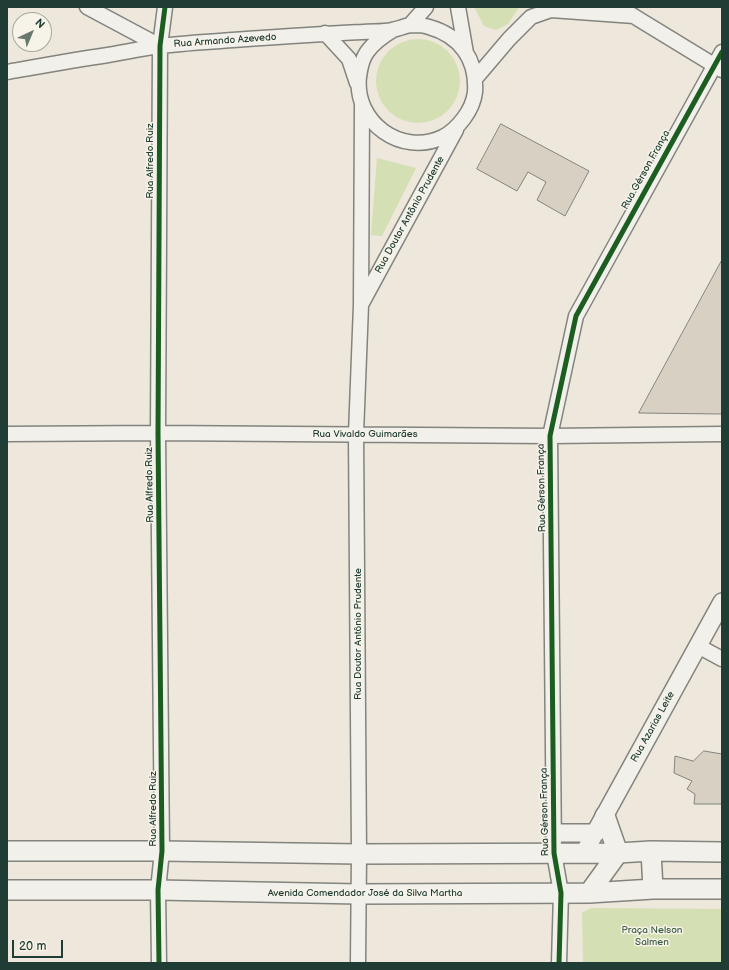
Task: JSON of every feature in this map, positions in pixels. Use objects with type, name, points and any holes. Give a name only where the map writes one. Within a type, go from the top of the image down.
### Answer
[{"type":"main road","points":[[605,816],[618,853]]},
{"type":"main road","points":[[7,851],[162,851],[359,854],[618,853],[651,851],[722,852]]},
{"type":"main road","points":[[651,851],[653,889]]},
{"type":"main road","points":[[589,893],[618,853]]},
{"type":"main road","name":"Avenida Comendador José da Silva Martha","points":[[7,890],[158,890],[359,894],[589,893],[653,889],[722,889]]},
{"type":"street","points":[[87,7],[160,46]]},
{"type":"street","name":"Rua Alfredo Ruiz","points":[[159,963],[158,890],[162,851],[158,433],[160,46],[165,7]]},
{"type":"street","points":[[410,25],[426,7]]},
{"type":"street","points":[[458,7],[466,53]]},
{"type":"street","points":[[618,7],[718,68]]},
{"type":"street","points":[[475,80],[509,39],[531,18],[551,10],[634,16]]},
{"type":"street","points":[[325,33],[349,59],[358,86],[362,105],[372,122],[387,135],[405,142],[424,142],[437,139],[443,137],[459,125],[469,112],[474,96],[475,80],[472,66],[466,53],[456,40],[442,31],[427,26],[410,25],[393,30],[378,39],[367,52],[360,68],[358,86]]},
{"type":"street","name":"Rua Armando Azevedo","points":[[7,72],[160,46],[325,33],[393,30]]},
{"type":"street","name":"Rua Gérson França","points":[[559,963],[561,893],[554,853],[550,436],[576,316],[718,68],[722,52]]},
{"type":"street","name":"Rua Doutor Antônio Prudente","points":[[358,963],[359,854],[356,434],[361,305],[362,105]]},
{"type":"street","name":"Rua Doutor Antônio Prudente","points":[[361,305],[459,125]]},
{"type":"street","name":"Rua Vivaldo Guimarães","points":[[7,434],[158,433],[550,436],[722,434]]},
{"type":"street","name":"Rua Azarias Leite","points":[[584,853],[722,602]]},
{"type":"street","points":[[698,646],[722,659]]},
{"type":"street","points":[[554,833],[596,833]]},
{"type":"green space","points":[[474,7],[519,7],[508,24],[496,30],[484,26]]},
{"type":"green space","points":[[418,39],[426,40],[441,46],[453,58],[459,73],[459,89],[453,104],[441,116],[426,122],[418,123],[410,122],[395,116],[383,104],[377,89],[376,81],[377,73],[383,58],[395,46],[410,40]]},
{"type":"green space","points":[[377,158],[416,168],[382,236],[371,235]]},
{"type":"green space","name":"Praça Nelson Salmen","points":[[591,908],[722,909],[722,963],[583,963],[582,913]]},
{"type":"building","points":[[501,124],[589,171],[565,216],[537,200],[546,182],[528,172],[517,191],[477,169]]},
{"type":"building","points":[[722,260],[722,414],[639,413]]},
{"type":"building","points":[[704,751],[722,754],[721,804],[694,804],[695,794],[687,789],[692,781],[674,773],[675,756],[693,761]]},
{"type":"cycle path","points":[[159,963],[158,890],[162,851],[158,433],[160,46],[165,7]]},
{"type":"cycle path","points":[[559,963],[561,893],[554,853],[550,436],[576,316],[722,52]]}]
